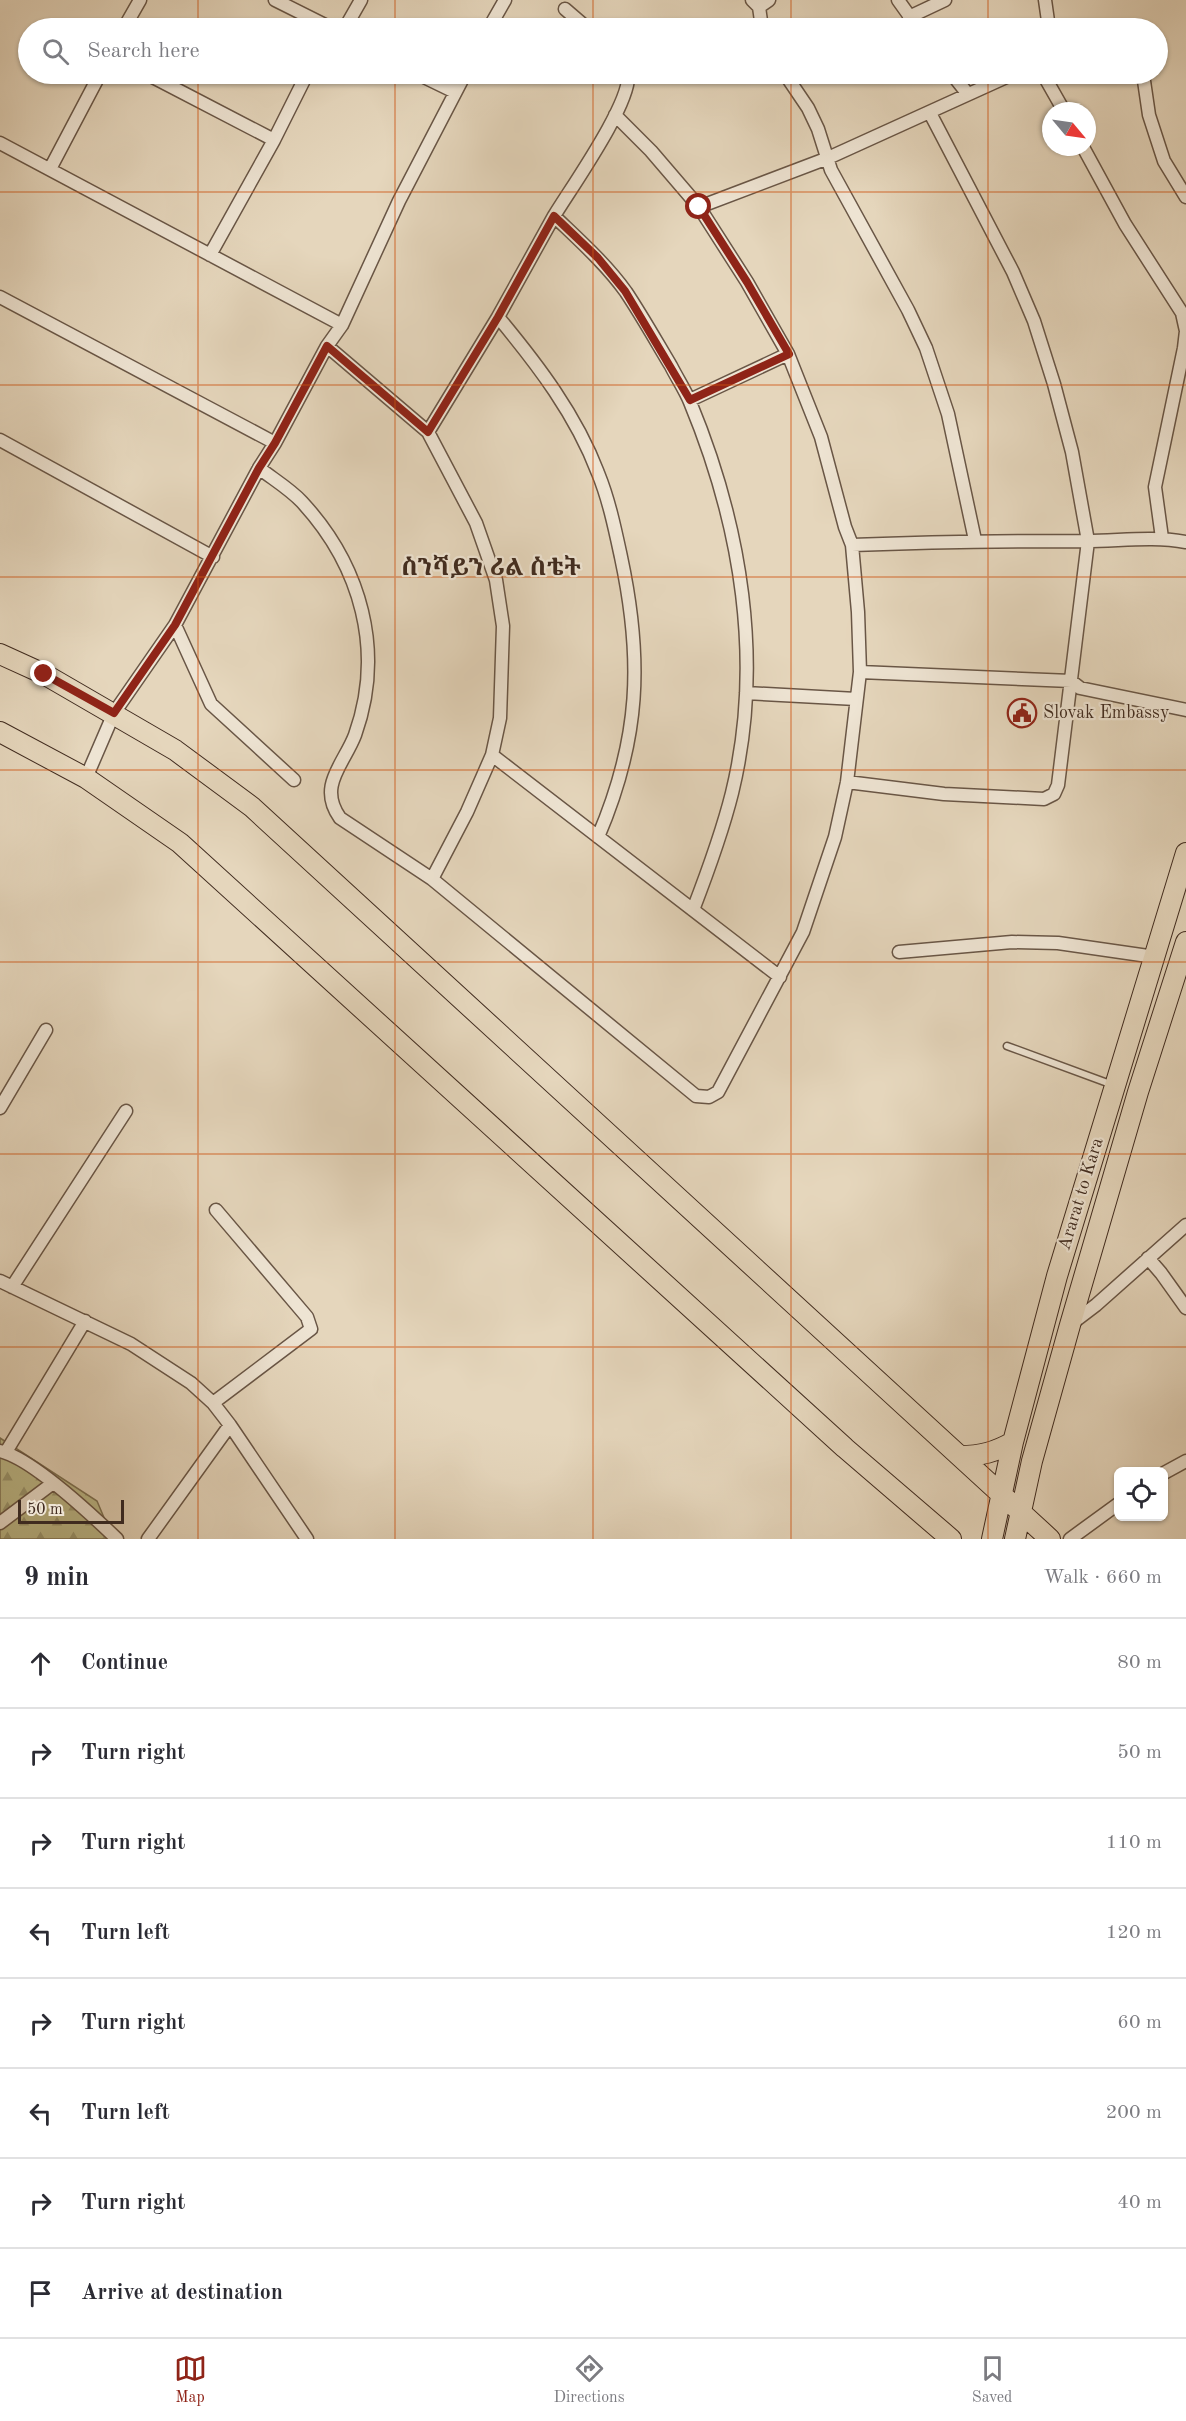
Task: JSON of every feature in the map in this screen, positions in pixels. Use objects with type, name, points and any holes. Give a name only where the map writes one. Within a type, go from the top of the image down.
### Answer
[{"type":"main road","points":[[0,654],[44,674],[175,750],[260,815],[1050,1539]]},
{"type":"main road","points":[[0,732],[86,778],[180,843],[226,882],[845,1448],[951,1539]]},
{"type":"main road","name":"Ararat to Kara","points":[[992,1539],[1013,1443],[1057,1276],[1155,957],[1177,915],[1186,854]]},
{"type":"main road","name":"Ararat to Kara","points":[[1015,1539],[1032,1461],[1070,1325],[1138,1092],[1181,975],[1186,942]]},
{"type":"main road","points":[[960,1456],[996,1452],[1013,1443]]},
{"type":"street","points":[[130,18],[140,0]]},
{"type":"street","points":[[275,0],[311,18]]},
{"type":"street","points":[[351,18],[361,0]]},
{"type":"street","points":[[495,18],[505,0]]},
{"type":"street","points":[[898,0],[909,17],[945,0]]},
{"type":"street","points":[[1045,0],[1048,18]]},
{"type":"street","points":[[760,2],[761,18]]},
{"type":"street","points":[[565,9],[575,18]]},
{"type":"street","points":[[50,169],[95,84]]},
{"type":"street","points":[[166,84],[274,140]]},
{"type":"street","points":[[210,255],[274,140],[302,84]]},
{"type":"street","points":[[439,84],[455,92]]},
{"type":"street","points":[[86,778],[114,713],[175,625],[259,468],[275,443],[327,346],[342,325],[399,201],[459,84]]},
{"type":"street","points":[[428,432],[498,317],[554,216],[615,115],[628,84]]},
{"type":"street","points":[[792,84],[808,108],[818,129],[831,170],[927,348],[948,414],[975,540]]},
{"type":"street","points":[[960,84],[967,93]]},
{"type":"street","points":[[699,207],[828,158],[989,84]]},
{"type":"street","points":[[1049,84],[1059,102]]},
{"type":"street","points":[[1144,84],[1149,116],[1164,161],[1186,197]]},
{"type":"street","points":[[847,782],[944,794],[1044,799],[1054,794],[1058,785],[1071,681],[1088,541],[1072,452],[1034,321],[1013,272],[930,113]]},
{"type":"street","points":[[259,468],[301,501],[326,534],[350,574],[366,620],[370,659],[365,694],[355,735],[336,771],[332,787],[331,805],[340,818],[432,879],[696,1096],[709,1097],[718,1092],[802,932],[835,837],[847,782],[860,672],[852,545],[821,436],[789,354],[699,207],[651,151],[615,115]]},
{"type":"street","points":[[0,142],[342,325]]},
{"type":"street","points":[[1088,156],[1125,224],[1184,309],[1186,331],[1184,348],[1155,487],[1162,538]]},
{"type":"street","points":[[554,216],[598,258],[625,291],[690,400],[722,488],[736,551],[743,590],[746,693],[741,747],[732,792],[715,852],[693,909]]},
{"type":"street","points":[[0,297],[275,443]]},
{"type":"street","points":[[498,317],[534,359],[553,388],[573,421],[599,474],[630,599],[636,660],[634,698],[620,777],[598,837]]},
{"type":"street","points":[[327,346],[428,432],[476,524],[496,580],[502,626],[500,718],[492,755],[467,812],[432,879]]},
{"type":"street","points":[[690,400],[789,354]]},
{"type":"street","points":[[0,440],[213,557]]},
{"type":"street","points":[[852,545],[975,540],[1088,541],[1162,538],[1186,542]]},
{"type":"street","points":[[175,625],[211,704],[294,780]]},
{"type":"street","points":[[860,672],[1071,681],[1080,687],[1186,710]]},
{"type":"street","points":[[746,693],[856,699]]},
{"type":"street","points":[[492,755],[780,977]]},
{"type":"street","points":[[898,952],[1012,942],[1058,943],[1155,957]]},
{"type":"street","points":[[0,1108],[46,1030]]},
{"type":"street","points":[[12,1287],[126,1111]]},
{"type":"street","points":[[213,1403],[311,1329],[307,1317],[216,1210]]},
{"type":"street","points":[[1070,1325],[1096,1305],[1186,1225]]},
{"type":"street","points":[[1148,1258],[1186,1308]]},
{"type":"street","points":[[0,1281],[85,1321],[160,1362],[191,1383],[213,1403],[230,1425],[307,1539]]},
{"type":"street","points":[[85,1321],[3,1452],[52,1483],[117,1539]]},
{"type":"street","points":[[148,1539],[230,1425]]},
{"type":"street","points":[[1168,1471],[1186,1461]]},
{"type":"street","points":[[0,1523],[52,1483]]},
{"type":"street","points":[[1070,1539],[1114,1508]]},
{"type":"lane","points":[[1006,1046],[1114,1086]]},
{"type":"green space","points":[[0,1438],[97,1501],[113,1539],[0,1539]]},
{"type":"place","name":"Slovak Embassy","points":[[1022,713]]},
{"type":"district","name":"ስንሻይን ሪል ስቴት","points":[[491,569]]},
{"type":"route","points":[[44,674],[114,713],[175,625],[327,346],[428,432],[498,317],[554,216],[598,258],[625,291],[690,400],[789,354],[699,207]]}]
